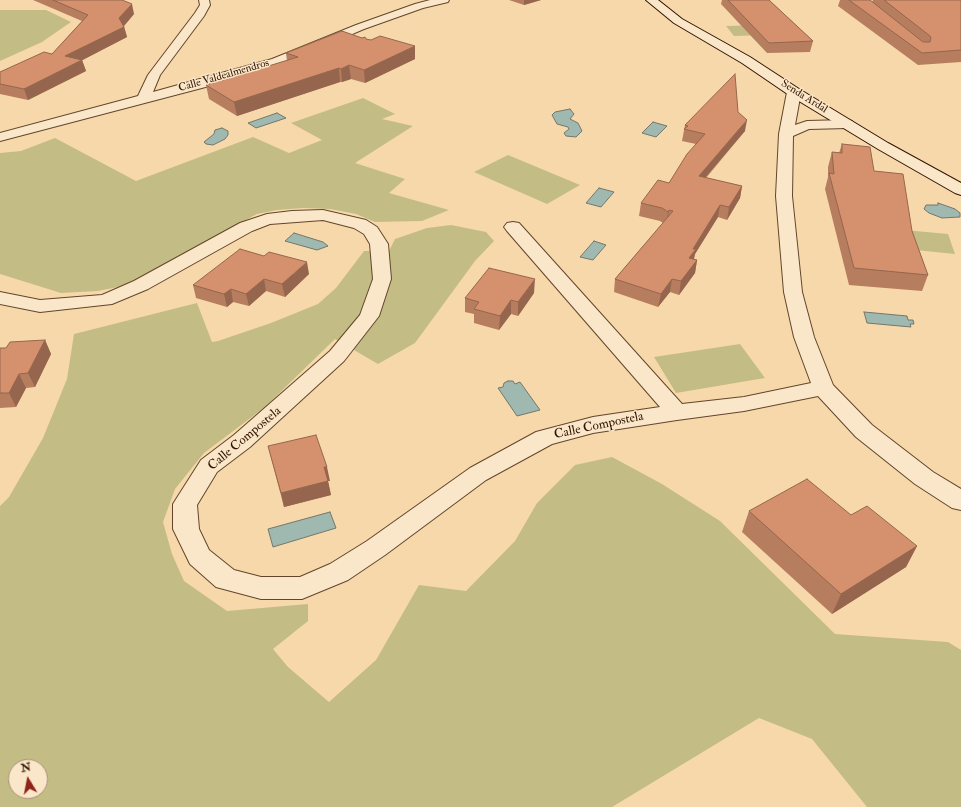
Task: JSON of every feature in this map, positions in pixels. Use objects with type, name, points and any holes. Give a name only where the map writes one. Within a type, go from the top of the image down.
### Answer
[{"type":"street","points":[[144,98],[154,75],[200,14],[205,5],[204,0]]},
{"type":"street","name":"Calle Valdealmendros","points":[[0,138],[144,98],[212,81],[276,62],[360,27],[419,6],[444,0]]},
{"type":"street","name":"Senda Ardal","points":[[651,0],[678,21],[746,60],[794,92],[847,124],[961,190]]},
{"type":"street","points":[[794,92],[786,134],[784,196],[794,292],[804,337],[823,388],[864,431],[924,478],[961,501]]},
{"type":"street","points":[[786,134],[807,126],[847,124]]},
{"type":"street","name":"Calle Compostela","points":[[0,298],[40,306],[105,300],[141,285],[246,227],[267,219],[292,216],[323,215],[360,224],[371,231],[379,244],[382,279],[369,316],[337,356],[276,412],[209,466],[184,504],[186,529],[199,556],[226,579],[262,588],[302,588],[339,572],[376,548],[478,474],[544,438],[592,425],[677,412],[744,404],[823,388]]},
{"type":"street","points":[[513,227],[677,412]]},
{"type":"shaded area","points":[[0,10],[46,10],[71,22],[42,42],[0,61]]},
{"type":"shaded area","points":[[789,24],[799,34],[734,36],[726,26]]},
{"type":"shaded area","points":[[363,98],[395,114],[382,119],[413,126],[355,163],[405,179],[389,193],[449,210],[422,221],[375,222],[356,214],[330,209],[303,208],[277,210],[257,214],[123,286],[98,291],[61,293],[0,274],[0,153],[21,151],[55,138],[136,181],[253,137],[289,153],[322,140],[291,123]]},
{"type":"shaded area","points":[[508,155],[580,185],[547,204],[474,172]]},
{"type":"shaded area","points":[[451,225],[486,232],[494,241],[475,261],[415,343],[378,364],[335,339],[265,407],[204,453],[175,489],[163,522],[172,554],[184,581],[227,611],[308,604],[308,621],[273,649],[288,667],[329,702],[376,660],[419,585],[466,591],[515,541],[537,503],[575,465],[612,457],[662,484],[720,521],[835,634],[948,642],[961,650],[961,807],[867,807],[812,739],[759,718],[612,807],[0,807],[0,506],[9,497],[43,438],[67,379],[74,334],[197,303],[212,342],[218,341],[271,323],[318,304],[336,288],[364,251],[389,251],[395,239],[427,228]]},
{"type":"shaded area","points":[[872,227],[948,234],[955,254],[876,246]]},
{"type":"shaded area","points":[[740,344],[765,378],[676,393],[654,357]]},
{"type":"water","points":[[570,109],[574,114],[570,119],[578,123],[582,131],[576,137],[566,136],[564,133],[569,129],[568,127],[557,124],[552,115],[555,112]]},
{"type":"water","points":[[277,113],[286,118],[256,128],[248,123]]},
{"type":"water","points":[[653,122],[667,126],[656,137],[642,133]]},
{"type":"water","points":[[222,128],[228,131],[228,135],[225,139],[213,145],[206,144],[204,142],[214,134],[215,130]]},
{"type":"water","points":[[599,188],[614,192],[601,207],[586,203]]},
{"type":"water","points":[[938,203],[955,209],[960,213],[960,217],[942,218],[929,213],[924,209],[926,205],[938,205]]},
{"type":"water","points":[[294,233],[323,242],[328,246],[317,250],[285,241]]},
{"type":"water","points":[[594,241],[606,245],[593,260],[580,257]]},
{"type":"water","points":[[864,312],[907,316],[908,320],[913,320],[914,324],[910,324],[911,327],[867,323]]},
{"type":"water","points":[[513,381],[515,384],[520,382],[540,410],[517,416],[498,388],[503,387],[504,383]]},
{"type":"water","points":[[330,512],[336,528],[273,547],[268,529]]},
{"type":"building","points":[[53,0],[122,0],[132,4],[119,18],[124,27],[65,56],[82,60],[24,89],[0,84],[0,72],[44,52],[52,54],[88,15]]},
{"type":"building","points":[[728,0],[769,0],[813,41],[769,43]]},
{"type":"building","points":[[849,0],[870,0],[923,42],[930,42],[930,36],[884,0],[961,0],[961,50],[922,53]]},
{"type":"building","points":[[342,31],[362,38],[365,37],[366,39],[371,40],[380,36],[415,46],[364,70],[349,65],[341,69],[339,68],[234,102],[206,85],[298,57],[286,53]]},
{"type":"building","points":[[735,74],[738,112],[747,120],[699,176],[742,186],[729,207],[720,205],[693,249],[696,249],[689,258],[697,260],[681,281],[672,279],[661,294],[615,279],[673,211],[669,210],[668,212],[662,208],[641,203],[658,180],[669,183],[687,154],[705,134],[684,129],[688,126],[685,125]]},
{"type":"building","points":[[842,144],[870,147],[874,171],[903,174],[912,231],[928,275],[854,268],[829,173],[834,174],[832,152],[842,153]]},
{"type":"building","points":[[240,249],[264,256],[269,252],[307,262],[282,284],[264,279],[246,294],[231,289],[224,294],[193,285]]},
{"type":"building","points":[[489,268],[535,279],[518,302],[511,300],[500,316],[474,309],[479,302],[465,298]]},
{"type":"building","points":[[45,340],[28,373],[19,374],[9,393],[0,393],[0,348],[6,348],[10,342]]},
{"type":"building","points":[[316,435],[327,467],[324,467],[328,481],[281,493],[268,446]]},
{"type":"building","points":[[807,479],[851,515],[867,506],[917,546],[841,594],[749,511]]}]
